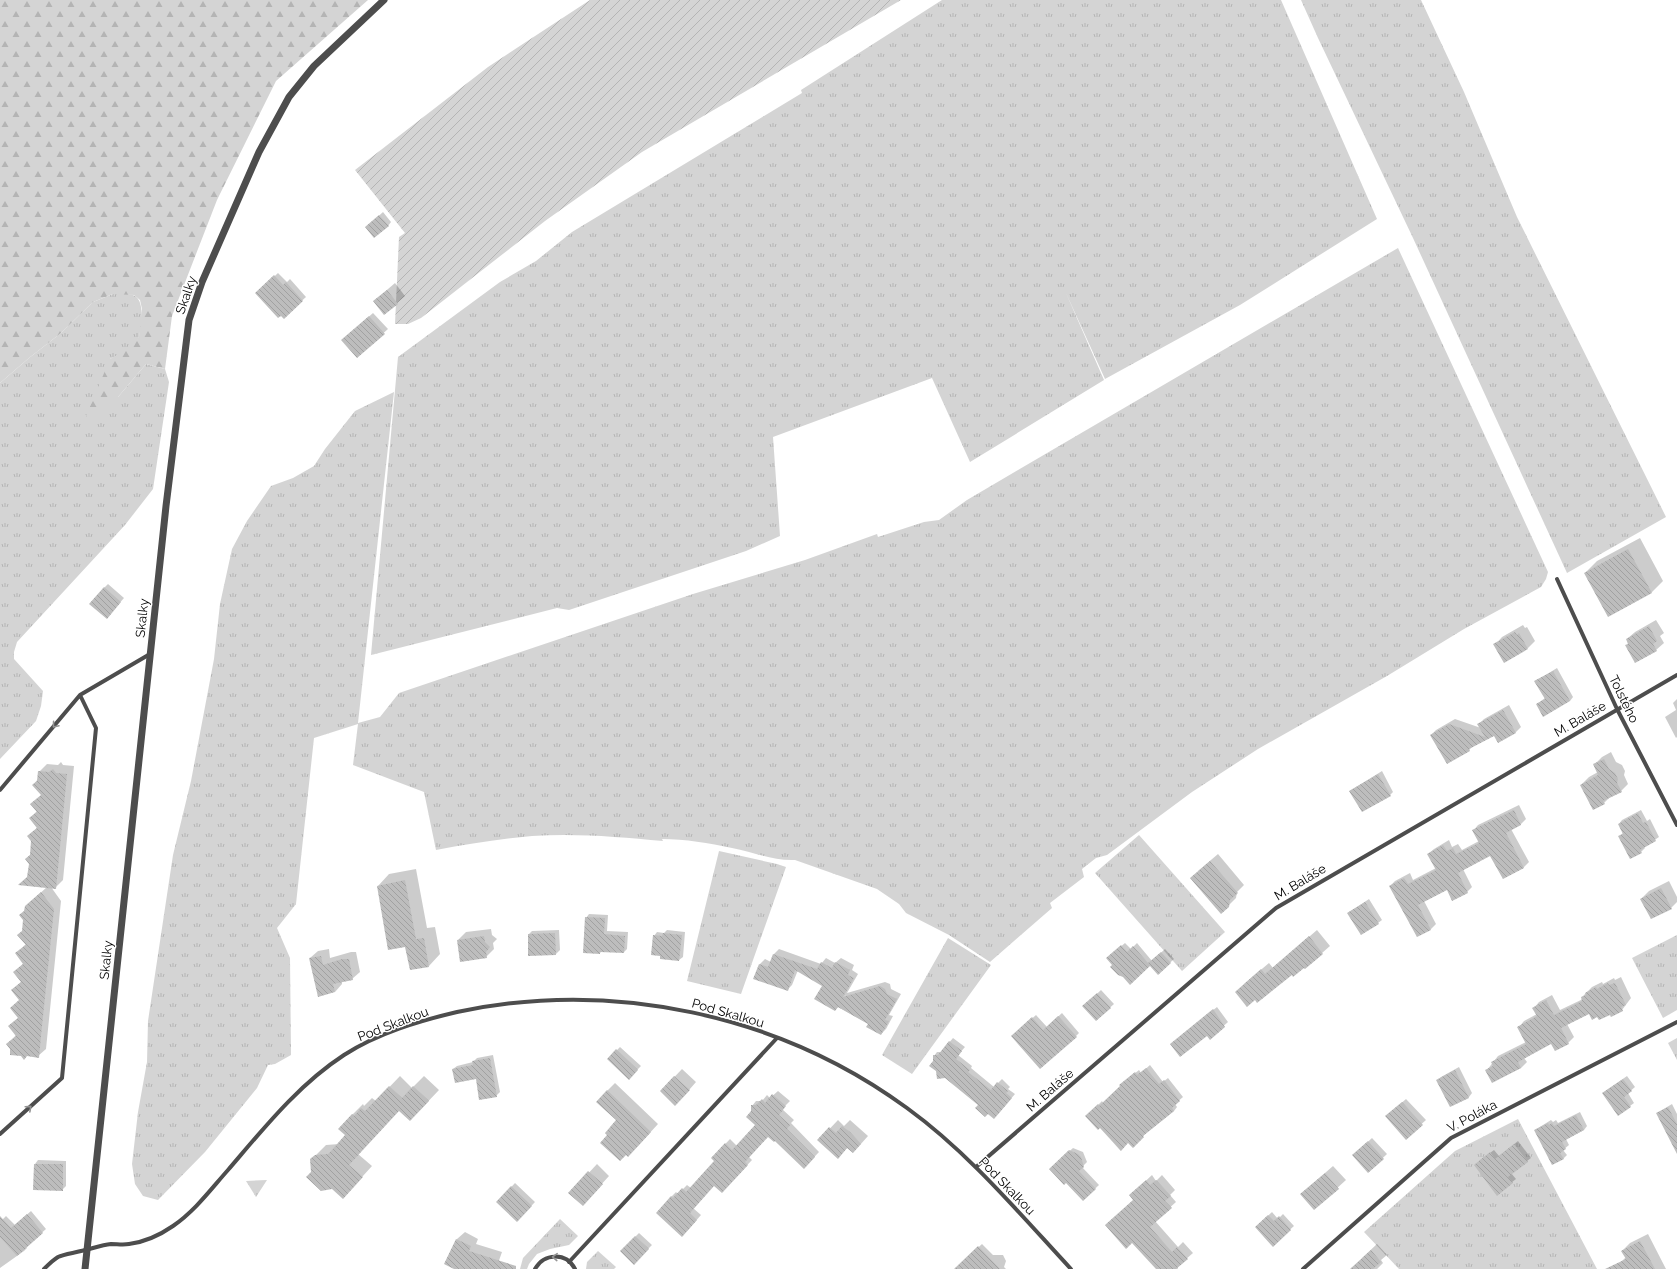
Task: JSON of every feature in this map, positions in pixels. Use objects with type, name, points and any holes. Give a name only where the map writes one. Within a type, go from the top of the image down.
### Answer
[{"type":"street","name":"Skalky","points":[[85,1269],[166,506],[189,320],[202,282],[259,152],[289,97],[314,66],[384,0]]},
{"type":"street","name":"Tolstého","points":[[1557,579],[1617,709],[1677,825]]},
{"type":"street","name":"Skalky","points":[[0,790],[80,695],[151,654]]},
{"type":"street","name":"M. Baláše","points":[[976,1167],[1276,908],[1677,675]]},
{"type":"street","points":[[0,1134],[62,1078],[96,728],[80,695]]},
{"type":"street","name":"Pod Skalkou","points":[[44,1269],[59,1256],[110,1244],[127,1244],[144,1241],[175,1225],[206,1196],[278,1113],[320,1072],[367,1042],[416,1023],[465,1011],[508,1004],[561,999],[604,1000],[663,1006],[700,1013],[739,1024],[777,1038],[832,1062],[882,1090],[924,1121],[976,1167],[1071,1269]]},
{"type":"street","name":"V. Poláka","points":[[1304,1269],[1450,1138],[1677,1022]]},
{"type":"street","name":"Pod Skalkou","points":[[569,1262],[777,1038]]},
{"type":"street","points":[[535,1269],[542,1260],[551,1256],[561,1257],[569,1262],[575,1269]]},
{"type":"green space","points":[[0,0],[368,0],[276,81],[217,200],[172,316],[165,369],[146,364],[118,397],[91,422],[86,416],[110,359],[134,345],[139,336],[142,309],[140,300],[134,295],[113,294],[93,302],[61,333],[0,383]]},
{"type":"green space","points":[[590,0],[901,0],[642,152],[545,221],[421,318],[408,324],[395,324],[399,237],[405,233],[355,170],[488,67]]},
{"type":"green space","points":[[942,0],[1281,0],[1377,219],[1240,305],[1105,379],[1066,293],[1104,380],[970,462],[932,378],[773,437],[780,536],[746,551],[569,610],[557,608],[371,655],[398,357],[500,282],[536,261],[572,232],[802,93],[801,90]]},
{"type":"green space","points":[[1301,0],[1421,0],[1464,92],[1517,217],[1666,517],[1567,573],[1413,238]]},
{"type":"green space","points":[[1398,248],[1548,572],[1541,587],[1464,629],[1387,676],[1258,749],[1192,792],[1107,855],[1096,858],[1082,869],[1084,877],[1050,903],[1052,908],[990,962],[949,935],[906,913],[899,904],[877,889],[795,860],[771,858],[706,843],[671,839],[662,839],[663,841],[581,835],[520,837],[436,850],[424,792],[353,765],[358,724],[314,738],[296,904],[277,928],[290,958],[291,1055],[275,1064],[268,1065],[257,1088],[205,1152],[158,1200],[143,1196],[135,1184],[132,1164],[138,1112],[147,1062],[148,1021],[173,855],[191,781],[214,659],[220,604],[232,549],[247,521],[271,486],[293,478],[314,466],[325,449],[355,411],[394,392],[358,723],[380,717],[399,693],[693,594],[805,560],[877,534],[878,537],[924,522],[939,520],[967,500]]},
{"type":"green space","points":[[113,294],[127,294],[135,296],[141,305],[142,312],[140,334],[135,345],[127,351],[110,359],[118,397],[146,364],[165,369],[169,382],[153,489],[125,525],[17,642],[14,652],[14,659],[43,691],[41,706],[36,721],[0,759],[0,383],[61,333],[93,302]]},
{"type":"green space","points":[[1139,835],[1225,932],[1182,971],[1095,873]]},
{"type":"green space","points":[[719,851],[786,867],[741,994],[687,981]]},
{"type":"green space","points":[[1677,935],[1677,1010],[1663,1018],[1632,958]]},
{"type":"green space","points":[[948,938],[991,965],[912,1074],[882,1055]]},
{"type":"green space","points":[[1677,1038],[1677,1060],[1668,1043]]},
{"type":"green space","points":[[1518,1119],[1597,1269],[1399,1269],[1364,1232],[1455,1151]]},
{"type":"green space","points":[[267,1180],[256,1197],[246,1181]]},
{"type":"green space","points":[[560,1219],[578,1236],[569,1245],[550,1249],[537,1254],[527,1269],[520,1269],[523,1258]]},
{"type":"green space","points":[[598,1251],[616,1267],[614,1269],[586,1269],[587,1262]]},
{"type":"building","points":[[379,215],[389,226],[374,238],[365,227]]},
{"type":"building","points":[[274,275],[283,285],[286,282],[303,301],[284,319],[281,316],[278,318],[255,293]]},
{"type":"building","points":[[387,290],[398,304],[384,315],[373,301]]},
{"type":"building","points":[[369,316],[385,334],[357,358],[341,340]]},
{"type":"building","points":[[1628,549],[1652,593],[1608,617],[1584,573]]},
{"type":"building","points":[[104,587],[121,602],[107,619],[89,604]]},
{"type":"building","points":[[1649,626],[1657,641],[1653,644],[1657,651],[1635,663],[1625,645],[1628,644],[1626,639]]},
{"type":"building","points":[[1515,632],[1517,635],[1519,633],[1528,649],[1504,663],[1493,644]]},
{"type":"building","points":[[1553,671],[1570,701],[1543,717],[1536,704],[1545,699],[1534,681]]},
{"type":"building","points":[[1503,710],[1516,733],[1498,743],[1494,736],[1469,749],[1470,751],[1447,764],[1430,735],[1449,724],[1485,737],[1477,724]]},
{"type":"building","points":[[1604,759],[1609,769],[1615,773],[1618,779],[1617,783],[1622,792],[1603,801],[1605,804],[1593,810],[1580,785],[1598,775],[1593,764]]},
{"type":"building","points":[[53,769],[56,773],[67,774],[56,889],[18,885],[27,877],[29,864],[25,859],[30,855],[31,841],[27,836],[37,828],[29,818],[37,812],[30,804],[41,795],[32,785],[37,781],[38,771],[49,772]]},
{"type":"building","points":[[1378,774],[1391,796],[1362,812],[1349,791]]},
{"type":"building","points":[[1514,810],[1521,825],[1506,833],[1524,868],[1503,879],[1490,856],[1458,873],[1468,893],[1452,901],[1447,890],[1418,905],[1431,930],[1417,937],[1389,886],[1404,878],[1408,884],[1436,870],[1427,854],[1443,845],[1447,851],[1453,848],[1456,854],[1479,843],[1472,830]]},
{"type":"building","points":[[1638,813],[1643,823],[1646,822],[1656,841],[1640,850],[1642,853],[1630,859],[1618,836],[1623,834],[1618,824]]},
{"type":"building","points":[[1210,861],[1238,893],[1230,900],[1229,907],[1221,914],[1190,878]]},
{"type":"building","points":[[405,880],[416,939],[424,938],[429,967],[410,970],[405,947],[388,950],[377,886]]},
{"type":"building","points":[[1661,888],[1672,909],[1651,919],[1640,899]]},
{"type":"building","points":[[41,892],[54,909],[39,1058],[27,1056],[24,1060],[21,1056],[10,1055],[10,1049],[6,1044],[16,1036],[8,1026],[18,1018],[10,1008],[19,1000],[11,990],[21,982],[13,972],[23,964],[15,953],[26,945],[17,935],[22,931],[23,920],[19,915],[24,911],[25,906]]},
{"type":"building","points":[[1365,902],[1379,924],[1361,935],[1347,913]]},
{"type":"building","points":[[585,917],[605,918],[604,934],[625,936],[624,953],[583,953]]},
{"type":"building","points":[[555,933],[556,955],[528,956],[528,934]]},
{"type":"building","points":[[663,933],[682,935],[679,961],[660,959],[660,956],[651,955],[653,935],[662,936]]},
{"type":"building","points":[[484,936],[485,942],[490,947],[486,952],[487,958],[460,962],[457,940]]},
{"type":"building","points":[[1309,936],[1323,954],[1305,969],[1304,968],[1293,977],[1292,975],[1257,1003],[1255,1000],[1247,1007],[1235,992],[1261,969],[1265,974]]},
{"type":"building","points":[[1121,945],[1127,952],[1133,946],[1148,963],[1161,952],[1171,963],[1158,975],[1150,966],[1130,985],[1123,977],[1118,975],[1110,967],[1112,965],[1106,958]]},
{"type":"building","points":[[773,954],[817,969],[821,962],[832,968],[835,962],[850,970],[848,975],[854,978],[843,997],[880,986],[885,989],[887,994],[897,999],[885,1020],[889,1021],[881,1035],[866,1027],[868,1024],[838,1007],[835,1011],[814,999],[822,986],[795,970],[788,991],[753,979],[759,964],[768,967]]},
{"type":"building","points":[[321,956],[323,965],[342,959],[349,959],[353,980],[333,984],[335,992],[318,997],[309,958]]},
{"type":"building","points":[[1608,983],[1609,985],[1615,983],[1626,1005],[1621,1007],[1623,1011],[1611,1017],[1610,1015],[1599,1020],[1597,1017],[1592,1020],[1589,1014],[1561,1028],[1569,1044],[1555,1051],[1551,1044],[1518,1062],[1521,1068],[1492,1083],[1485,1070],[1493,1066],[1491,1062],[1526,1044],[1517,1027],[1537,1016],[1532,1008],[1546,1000],[1554,1015],[1582,1001],[1581,997],[1586,995],[1585,993]]},
{"type":"building","points":[[1097,993],[1111,1008],[1096,1021],[1082,1006]]},
{"type":"building","points":[[1213,1009],[1225,1027],[1210,1040],[1207,1036],[1180,1057],[1170,1044]]},
{"type":"building","points":[[1058,1016],[1077,1037],[1040,1069],[1011,1036],[1032,1017],[1043,1030]]},
{"type":"building","points":[[949,1041],[962,1051],[956,1059],[970,1070],[968,1072],[991,1090],[997,1082],[1008,1091],[1006,1093],[1012,1098],[994,1119],[988,1114],[985,1117],[975,1108],[978,1105],[945,1078],[937,1079],[936,1071],[929,1066],[933,1061],[933,1055],[938,1055]]},
{"type":"building","points":[[616,1049],[638,1070],[629,1080],[607,1059]]},
{"type":"building","points":[[490,1058],[497,1097],[479,1100],[476,1079],[455,1083],[452,1069],[473,1065],[472,1061]]},
{"type":"building","points":[[1146,1068],[1159,1084],[1164,1080],[1180,1101],[1172,1108],[1174,1111],[1143,1136],[1144,1137],[1133,1148],[1128,1143],[1121,1151],[1100,1128],[1098,1130],[1085,1116],[1098,1104],[1099,1106],[1120,1086],[1119,1085],[1135,1072],[1137,1075]]},
{"type":"building","points":[[1455,1070],[1469,1098],[1450,1107],[1436,1080]]},
{"type":"building","points":[[674,1076],[690,1090],[675,1106],[660,1091]]},
{"type":"building","points":[[1623,1079],[1632,1091],[1624,1097],[1631,1107],[1618,1116],[1602,1093]]},
{"type":"building","points":[[389,1086],[402,1098],[413,1086],[429,1101],[410,1121],[399,1111],[349,1165],[363,1177],[343,1199],[332,1189],[321,1191],[306,1177],[311,1172],[310,1159],[315,1155],[328,1154],[345,1135],[338,1129],[352,1114],[354,1116],[361,1108],[365,1111]]},
{"type":"building","points":[[607,1090],[651,1132],[628,1157],[626,1155],[620,1161],[600,1143],[607,1135],[605,1133],[616,1120],[596,1102]]},
{"type":"building","points":[[772,1094],[786,1106],[779,1115],[790,1125],[787,1129],[815,1157],[804,1169],[775,1141],[774,1142],[768,1137],[745,1162],[748,1165],[722,1193],[714,1186],[690,1213],[697,1220],[682,1237],[656,1213],[671,1196],[673,1198],[682,1188],[686,1192],[714,1161],[711,1158],[725,1143],[732,1150],[755,1125],[746,1117],[751,1111],[751,1105],[756,1105],[762,1099],[765,1103]]},
{"type":"building","points":[[1402,1102],[1423,1125],[1406,1140],[1385,1116]]},
{"type":"building","points":[[1668,1107],[1677,1124],[1677,1154],[1656,1113]]},
{"type":"building","points":[[1576,1115],[1584,1130],[1562,1142],[1566,1149],[1560,1153],[1564,1159],[1552,1165],[1534,1130],[1548,1123],[1549,1125],[1552,1123],[1554,1126]]},
{"type":"building","points":[[842,1126],[861,1144],[853,1153],[847,1148],[838,1159],[817,1140],[829,1127],[836,1133]]},
{"type":"building","points":[[1368,1141],[1384,1159],[1368,1173],[1352,1155]]},
{"type":"building","points":[[1514,1144],[1528,1162],[1508,1177],[1513,1183],[1497,1196],[1474,1165],[1490,1152],[1495,1159]]},
{"type":"building","points":[[1069,1150],[1081,1157],[1084,1167],[1079,1171],[1096,1189],[1083,1201],[1066,1183],[1064,1185],[1049,1169]]},
{"type":"building","points":[[34,1164],[63,1164],[63,1191],[33,1190]]},
{"type":"building","points":[[588,1171],[603,1184],[583,1206],[568,1193]]},
{"type":"building","points":[[1325,1173],[1339,1189],[1314,1210],[1300,1194]]},
{"type":"building","points":[[1146,1180],[1150,1185],[1156,1180],[1171,1196],[1165,1201],[1172,1208],[1150,1227],[1172,1252],[1177,1247],[1188,1259],[1176,1269],[1156,1269],[1132,1243],[1126,1249],[1105,1225],[1133,1200],[1129,1195]]},
{"type":"building","points":[[511,1186],[532,1206],[517,1222],[496,1202]]},
{"type":"building","points":[[27,1214],[43,1233],[17,1256],[0,1237],[0,1216],[11,1228]]},
{"type":"building","points":[[1268,1215],[1274,1221],[1279,1216],[1291,1230],[1273,1247],[1255,1227]]},
{"type":"building","points":[[635,1236],[649,1249],[634,1265],[620,1251]]},
{"type":"building","points":[[456,1239],[471,1246],[469,1251],[516,1266],[516,1269],[454,1269],[444,1264]]},
{"type":"building","points":[[1640,1241],[1655,1269],[1605,1269],[1626,1259],[1621,1251]]},
{"type":"building","points":[[978,1246],[1000,1269],[954,1269]]},
{"type":"building","points":[[1371,1250],[1381,1262],[1373,1269],[1350,1269]]}]
